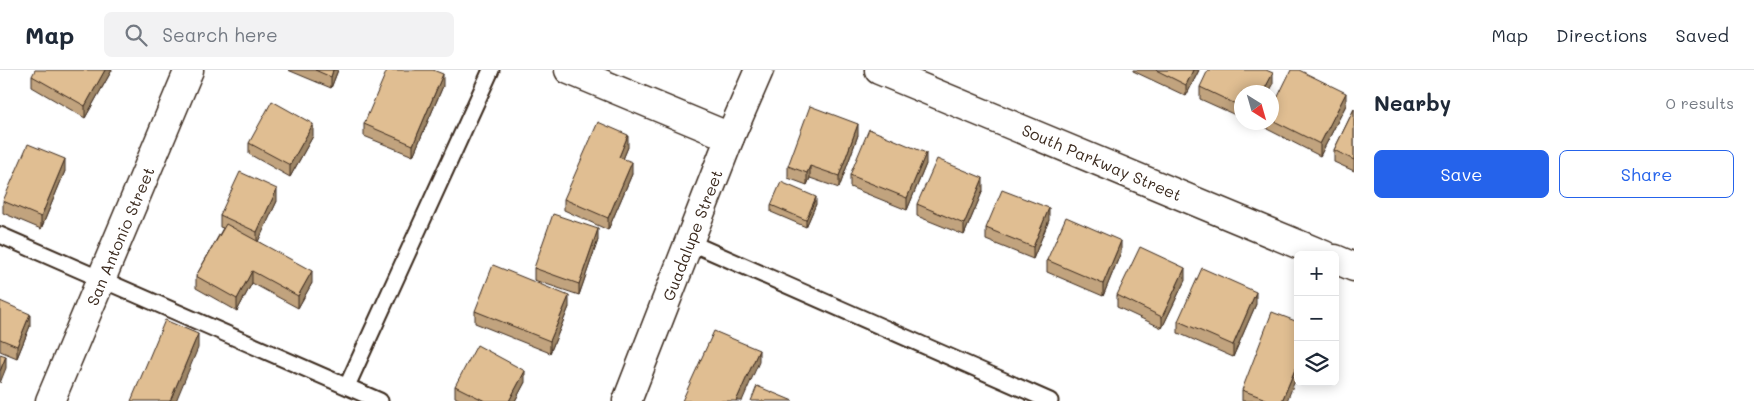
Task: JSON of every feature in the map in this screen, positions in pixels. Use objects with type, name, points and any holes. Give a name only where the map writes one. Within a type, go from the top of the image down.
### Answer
[{"type":"street","name":"San Antonio Street","points":[[50,401],[189,70]]},
{"type":"street","points":[[569,70],[730,137]]},
{"type":"street","name":"Guadalupe Street","points":[[627,401],[730,137],[759,70]]},
{"type":"street","name":"South Parkway Street","points":[[879,70],[1314,251]]},
{"type":"street","points":[[1339,261],[1354,267]]},
{"type":"lane","points":[[347,386],[491,70]]},
{"type":"lane","points":[[0,235],[380,401]]},
{"type":"lane","points":[[689,242],[1050,401]]},
{"type":"building","points":[[35,70],[105,70],[85,106],[32,76]]},
{"type":"building","points":[[315,70],[333,70],[331,77]]},
{"type":"building","points":[[387,70],[433,70],[443,74],[413,145],[364,124]]},
{"type":"building","points":[[1156,70],[1193,70],[1186,85]]},
{"type":"building","points":[[1208,70],[1266,70],[1273,73],[1267,85],[1234,85],[1234,103],[1200,87]]},
{"type":"building","points":[[1291,70],[1299,70],[1346,93],[1320,144],[1279,124],[1279,95]]},
{"type":"building","points":[[272,101],[313,124],[290,165],[249,143]]},
{"type":"building","points":[[810,106],[858,124],[839,176],[810,166],[807,173],[788,166]]},
{"type":"building","points":[[1354,109],[1354,160],[1334,150]]},
{"type":"building","points":[[598,122],[628,135],[619,157],[632,162],[608,218],[564,199]]},
{"type":"building","points":[[869,129],[926,153],[907,198],[850,175]]},
{"type":"building","points":[[28,144],[65,159],[41,217],[3,201]]},
{"type":"building","points":[[937,159],[983,178],[964,224],[917,204]]},
{"type":"building","points":[[240,172],[277,189],[257,232],[220,215]]},
{"type":"building","points":[[781,182],[816,197],[806,220],[771,205]]},
{"type":"building","points":[[1002,190],[1049,208],[1033,247],[986,228]]},
{"type":"building","points":[[553,214],[598,229],[579,284],[534,268]]},
{"type":"building","points":[[1066,217],[1121,241],[1103,284],[1047,260]]},
{"type":"building","points":[[226,224],[312,271],[298,296],[252,271],[237,299],[196,276]]},
{"type":"building","points":[[1140,247],[1185,268],[1162,317],[1117,295]]},
{"type":"building","points":[[493,265],[569,296],[550,341],[475,311]]},
{"type":"building","points":[[1202,268],[1256,292],[1233,345],[1178,321]]},
{"type":"building","points":[[0,301],[30,314],[17,346],[0,339]]},
{"type":"building","points":[[1272,312],[1294,320],[1294,372],[1282,401],[1271,401],[1242,390]]},
{"type":"building","points":[[165,320],[198,334],[170,401],[131,401]]},
{"type":"building","points":[[714,331],[759,350],[736,401],[682,401]]},
{"type":"building","points":[[477,345],[525,371],[509,401],[485,401],[455,386]]},
{"type":"building","points":[[0,354],[6,356],[0,371]]},
{"type":"building","points":[[757,386],[793,401],[751,401]]}]
